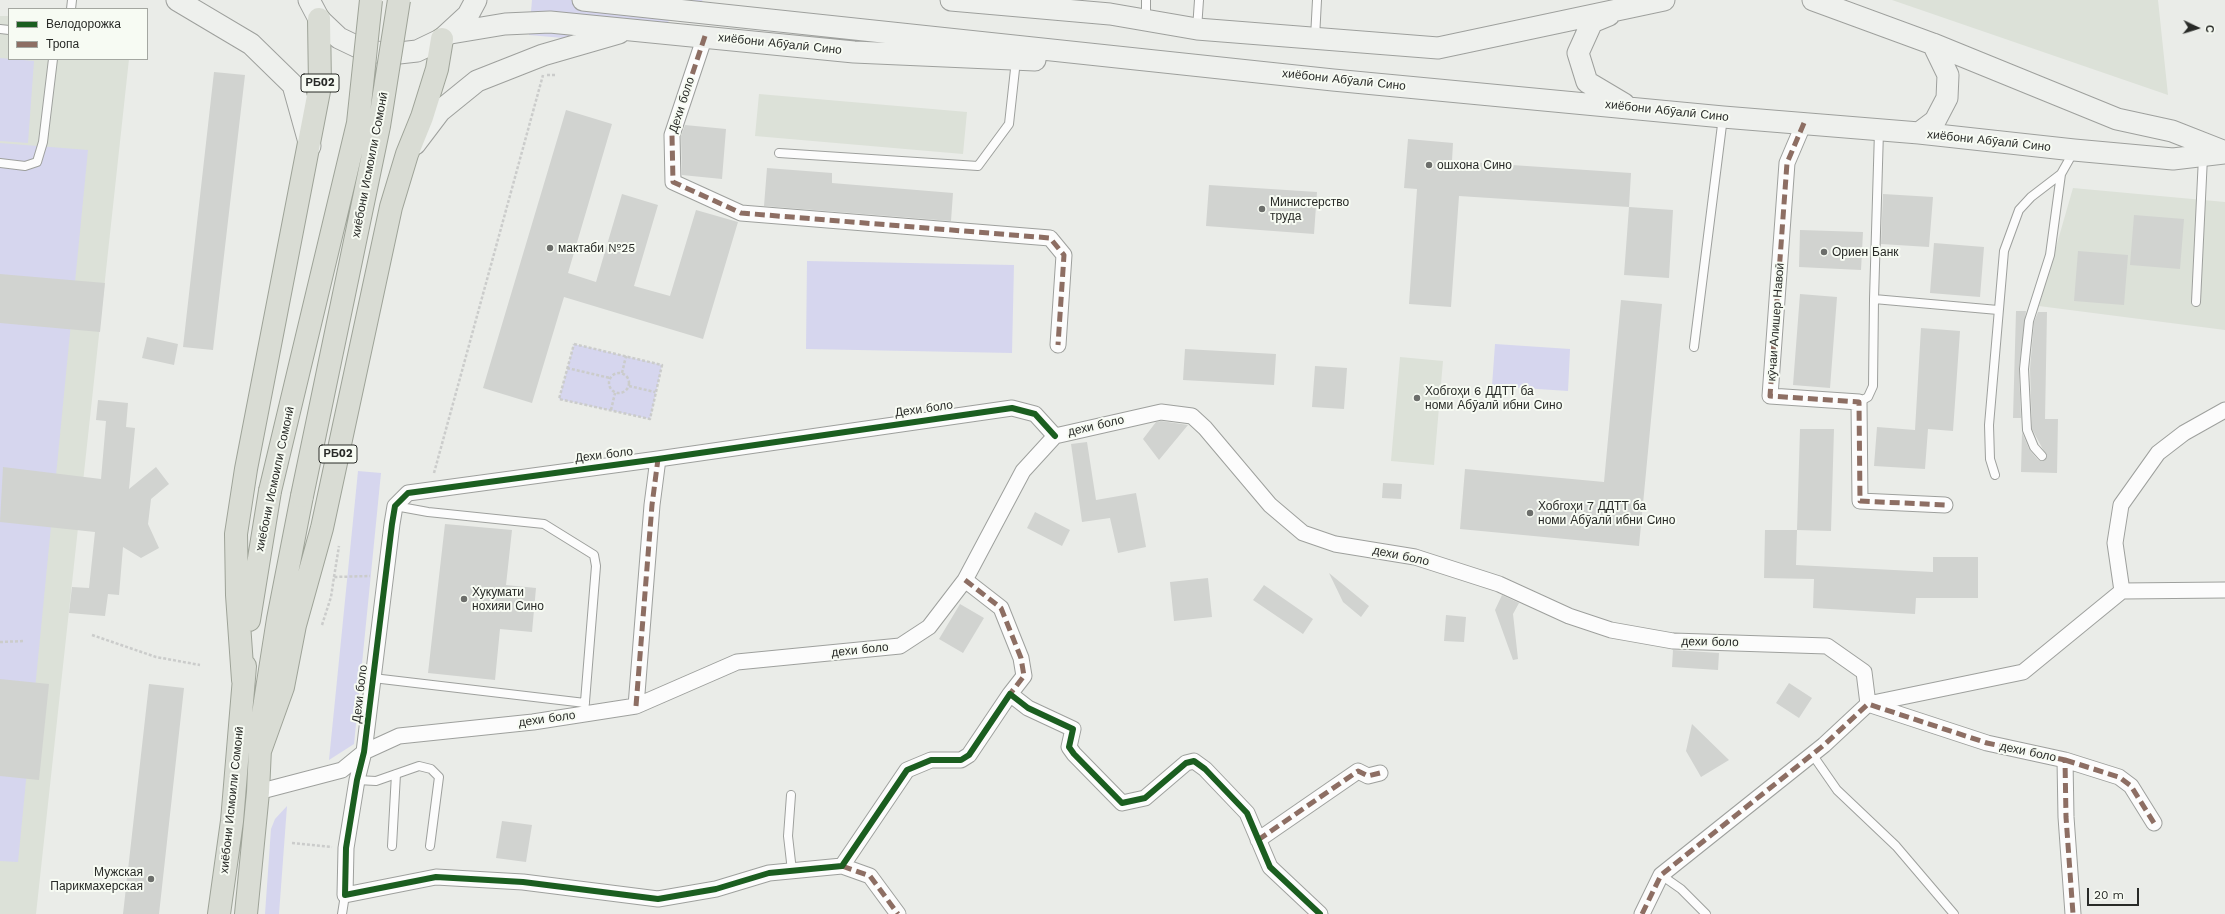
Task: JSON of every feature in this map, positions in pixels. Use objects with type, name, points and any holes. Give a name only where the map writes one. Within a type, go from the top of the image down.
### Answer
[{"type":"highway","name":"хиёбони Исмоили Сомонӣ","points":[[218,914],[232,822],[250,604],[270,491],[358,123],[371,0]]},
{"type":"highway","name":"хиёбони Исмоили Сомонӣ","points":[[246,914],[258,792],[261,727],[277,627],[302,496],[379,126],[399,0]]},
{"type":"highway","name":"РБ02","points":[[243,680],[237,595],[236,534],[246,469],[310,146],[320,86],[319,19]]},
{"type":"highway","name":"РБ02","points":[[260,751],[283,687],[295,625],[322,528],[391,207],[407,154],[422,117],[447,36]]},
{"type":"main road","points":[[177,0],[251,44],[292,85],[310,146]]},
{"type":"main road","points":[[309,0],[319,19],[339,38],[364,50],[390,54],[418,51],[447,36],[468,15],[476,0]]},
{"type":"main road","name":"хиёбони Абӯалӣ Сино","points":[[583,0],[1109,54],[1333,80],[1723,117],[1919,133],[2074,150],[2173,158],[2225,153]]},
{"type":"main road","points":[[951,0],[1110,14],[1146,10],[1197,29],[1438,48],[1664,0]]},
{"type":"main road","points":[[1080,0],[1096,6],[1110,14]]},
{"type":"main road","name":"хиёбони Абӯалӣ Сино","points":[[1813,0],[1933,44],[2117,119],[2172,131],[2225,153]]},
{"type":"main road","points":[[1622,9],[1592,22],[1578,53],[1587,82],[1629,107]]},
{"type":"main road","name":"хиёбони Абӯалӣ Сино","points":[[447,36],[505,24],[550,22],[705,36],[854,52],[1050,61],[1109,54]]},
{"type":"main road","points":[[407,154],[440,111],[477,81],[543,55],[629,30]]},
{"type":"main road","points":[[1919,133],[1935,121],[1947,98],[1948,75],[1933,44]]},
{"type":"street","name":"Дехи боло","points":[[705,36],[672,134],[673,182],[741,213],[1050,238],[1064,255],[1058,345]]},
{"type":"street","name":"кӯчаи Алишер Навоӣ","points":[[1804,123],[1787,162],[1770,396],[1859,402]]},
{"type":"street","points":[[1859,402],[1860,501],[1945,505]]},
{"type":"street","name":"Дехи боло","points":[[345,895],[346,848],[357,780],[364,752],[395,506],[408,493],[1012,408],[1035,414],[1055,436]]},
{"type":"street","points":[[2122,591],[2115,543],[2122,505],[2158,452],[2184,433],[2225,410]]},
{"type":"street","name":"дехи боло","points":[[258,792],[342,770],[364,752],[399,736],[533,722],[585,708],[636,706],[737,662],[900,646],[930,627],[965,580],[1023,471],[1055,436],[1161,412],[1192,416],[1205,428],[1270,505],[1302,533],[1335,544],[1415,557],[1499,584],[1569,616],[1611,630],[1674,641],[1826,646],[1864,672],[1868,704],[1987,743],[2065,760],[2066,817],[2073,914]]},
{"type":"street","points":[[636,706],[652,505],[658,459]]},
{"type":"street","points":[[842,866],[907,770],[932,760],[961,760],[969,755],[1010,694],[1024,676],[1021,658],[1001,608],[965,580]]},
{"type":"street","points":[[1642,914],[1661,875],[1812,754],[1868,704],[2023,672],[2122,591],[2225,590]]},
{"type":"street","points":[[1010,694],[1028,708],[1073,729],[1069,747],[1071,751],[1122,802],[1145,798],[1186,763],[1194,761],[1205,769],[1247,813],[1270,867],[1320,914]]},
{"type":"street","points":[[2065,760],[2119,777],[2131,786],[2154,823]]},
{"type":"street","points":[[1258,840],[1358,771],[1368,776],[1380,773]]},
{"type":"street","points":[[345,895],[436,876],[523,882],[658,899],[716,890],[769,873],[842,866],[870,876],[898,914]]},
{"type":"lane","points":[[1197,29],[1199,0]]},
{"type":"lane","points":[[1316,38],[1317,0]]},
{"type":"lane","points":[[779,153],[978,166],[1009,124],[1016,59]]},
{"type":"lane","points":[[0,163],[25,166],[37,162],[43,142],[53,60]]},
{"type":"lane","points":[[1694,347],[1723,117]]},
{"type":"lane","points":[[1859,402],[1868,397],[1873,386],[1879,130]]},
{"type":"lane","points":[[2042,456],[2034,448],[2027,430],[2024,369],[2029,321],[2050,255],[2061,174],[2074,150]]},
{"type":"lane","points":[[2196,302],[2203,155]]},
{"type":"lane","points":[[1995,475],[1990,459],[1989,425],[2004,252],[2019,210],[2031,197],[2061,174]]},
{"type":"lane","points":[[1874,299],[1998,310]]},
{"type":"lane","points":[[373,678],[585,708],[596,566],[594,555],[544,524],[428,512],[395,506]]},
{"type":"lane","points":[[1812,754],[1837,790],[1896,846],[1954,914]]},
{"type":"lane","points":[[357,780],[376,781],[419,766],[431,769],[439,777],[430,846]]},
{"type":"lane","points":[[392,846],[396,774]]},
{"type":"lane","points":[[791,794],[788,836],[792,871]]},
{"type":"lane","points":[[1661,875],[1681,889],[1706,914]]},
{"type":"lane","points":[[342,914],[345,895]]},
{"type":"path","points":[[429,489],[543,74]]},
{"type":"path","points":[[535,75],[555,75]]},
{"type":"path","points":[[574,344],[662,365],[650,419],[559,399],[567,368],[574,344]]},
{"type":"path","points":[[622,373],[626,356]]},
{"type":"path","points":[[567,368],[610,378]]},
{"type":"path","points":[[615,393],[610,388],[610,378],[614,374],[622,373]]},
{"type":"path","points":[[615,393],[624,392],[629,386],[629,380],[622,373]]},
{"type":"path","points":[[629,386],[656,392]]},
{"type":"path","points":[[611,410],[615,393]]},
{"type":"path","points":[[322,625],[331,597],[334,578],[385,576]]},
{"type":"path","points":[[92,635],[156,657],[200,665]]},
{"type":"path","points":[[0,642],[25,641]]},
{"type":"path","points":[[292,843],[346,848]]},
{"type":"shaded area","points":[[532,0],[703,0],[645,36],[620,43],[529,35]]},
{"type":"shaded area","points":[[1892,0],[2158,0],[2168,95]]},
{"type":"shaded area","points":[[0,16],[8,16],[8,60],[129,60],[36,914],[0,914]]},
{"type":"shaded area","points":[[0,58],[8,59],[8,60],[34,61],[28,143],[0,141]]},
{"type":"shaded area","points":[[759,94],[967,112],[963,154],[755,136]]},
{"type":"shaded area","points":[[0,143],[88,150],[18,862],[0,861]]},
{"type":"shaded area","points":[[2073,188],[2225,202],[2225,330],[2039,306]]},
{"type":"shaded area","points":[[807,261],[1014,265],[1012,353],[806,349]]},
{"type":"shaded area","points":[[574,344],[662,365],[650,419],[559,399]]},
{"type":"shaded area","points":[[1495,344],[1570,349],[1568,391],[1492,386]]},
{"type":"shaded area","points":[[1400,357],[1443,361],[1434,465],[1391,461]]},
{"type":"shaded area","points":[[358,471],[381,473],[354,744],[329,760]]},
{"type":"shaded area","points":[[287,806],[279,914],[265,914],[271,829],[275,819]]},
{"type":"building","points":[[214,72],[245,75],[213,350],[183,347]]},
{"type":"building","name":"мактаби №25","points":[[566,110],[612,124],[568,273],[596,282],[622,194],[658,205],[634,286],[670,296],[696,210],[738,222],[703,339],[564,297],[532,403],[483,388]]},
{"type":"building","points":[[685,125],[726,129],[722,179],[682,175],[681,136]]},
{"type":"building","points":[[1408,139],[1453,143],[1452,161],[1631,173],[1629,207],[1459,196],[1451,307],[1409,304],[1417,189],[1404,188]]},
{"type":"building","points":[[767,168],[832,173],[832,183],[953,193],[951,221],[764,206]]},
{"type":"building","name":"Министерство труда","points":[[1209,185],[1317,192],[1314,234],[1206,226]]},
{"type":"building","points":[[1883,194],[1933,197],[1929,247],[1881,244]]},
{"type":"building","points":[[1629,207],[1673,210],[1669,278],[1624,275]]},
{"type":"building","points":[[2134,215],[2184,219],[2180,269],[2130,265]]},
{"type":"building","points":[[1800,230],[1863,232],[1861,270],[1799,267]]},
{"type":"building","points":[[1934,243],[1984,247],[1980,297],[1930,293]]},
{"type":"building","points":[[2078,251],[2128,255],[2124,305],[2074,301]]},
{"type":"building","points":[[0,274],[105,283],[100,332],[0,323]]},
{"type":"building","points":[[1800,294],[1837,297],[1830,388],[1793,385]]},
{"type":"building","points":[[1621,300],[1662,304],[1639,546],[1460,529],[1465,469],[1604,482]]},
{"type":"building","points":[[2016,311],[2026,311],[2019,369],[2021,418],[2013,418]]},
{"type":"building","points":[[2038,312],[2047,312],[2045,419],[2058,419],[2057,473],[2021,472],[2022,432],[2029,449],[2038,460],[2043,461],[2047,457],[2032,429],[2030,369],[2034,322]]},
{"type":"building","points":[[1921,328],[1960,331],[1953,431],[1928,429],[1925,469],[1874,466],[1877,427],[1915,430]]},
{"type":"building","points":[[147,337],[178,344],[174,365],[142,358]]},
{"type":"building","points":[[1185,349],[1276,354],[1274,385],[1183,380]]},
{"type":"building","points":[[1315,366],[1347,368],[1344,409],[1312,407]]},
{"type":"building","points":[[98,400],[128,403],[126,427],[135,428],[129,489],[156,467],[169,484],[151,499],[148,524],[159,548],[141,558],[123,547],[119,595],[108,594],[105,616],[69,613],[72,587],[89,588],[95,532],[0,522],[3,467],[101,479],[106,421],[96,420]]},
{"type":"building","points":[[1161,421],[1188,425],[1159,460],[1143,439],[1156,422]]},
{"type":"building","points":[[1800,429],[1834,429],[1831,531],[1797,530]]},
{"type":"building","points":[[1087,442],[1096,500],[1136,493],[1146,547],[1118,553],[1110,518],[1082,522],[1071,444]]},
{"type":"building","points":[[1383,483],[1402,484],[1401,499],[1382,498]]},
{"type":"building","points":[[1035,512],[1070,530],[1062,546],[1027,528]]},
{"type":"building","name":"Хукумати нохияи Сино","points":[[445,524],[512,530],[506,585],[536,588],[532,632],[500,629],[495,680],[428,673]]},
{"type":"building","points":[[1765,530],[1797,530],[1796,565],[1933,572],[1933,557],[1978,557],[1978,598],[1916,598],[1915,614],[1813,608],[1814,579],[1764,578]]},
{"type":"building","points":[[1329,573],[1369,606],[1361,617],[1343,602]]},
{"type":"building","points":[[1208,578],[1212,617],[1174,621],[1170,582]]},
{"type":"building","points":[[1264,585],[1313,619],[1303,634],[1253,600]]},
{"type":"building","points":[[1502,595],[1519,603],[1513,614],[1518,659],[1513,660],[1495,610]]},
{"type":"building","points":[[960,604],[984,618],[963,653],[939,639]]},
{"type":"building","points":[[1446,615],[1466,617],[1464,642],[1444,641]]},
{"type":"building","points":[[1673,650],[1719,653],[1718,670],[1672,667]]},
{"type":"building","points":[[0,679],[49,684],[39,780],[0,776]]},
{"type":"building","points":[[1789,683],[1812,698],[1799,718],[1776,703]]},
{"type":"building","points":[[149,684],[184,688],[159,914],[123,914]]},
{"type":"building","points":[[1692,724],[1729,760],[1701,777],[1686,751]]},
{"type":"building","points":[[502,821],[532,825],[526,862],[496,858]]},
{"type":"marked path","points":[[705,36],[672,135],[673,182],[741,213],[1050,238],[1064,255],[1058,345]]},
{"type":"marked path","points":[[1804,123],[1787,163],[1770,396],[1859,402],[1860,501],[1945,505]]},
{"type":"marked path","points":[[636,706],[652,505],[658,459]]},
{"type":"marked path","points":[[965,580],[1001,608],[1021,658],[1024,676],[1010,694]]},
{"type":"marked path","points":[[1642,914],[1661,875],[1824,745],[1868,704],[1987,743],[2065,760],[2066,817],[2073,914]]},
{"type":"marked path","points":[[2065,760],[2119,777],[2131,786],[2154,823]]},
{"type":"marked path","points":[[1258,840],[1358,771],[1368,776],[1380,773]]},
{"type":"marked path","points":[[842,866],[870,876],[898,914]]},
{"type":"cycle path","points":[[1055,436],[1035,414],[1012,408],[408,493],[395,506],[392,524],[364,752],[357,780],[346,848],[345,895],[436,877],[523,882],[658,899],[716,889],[769,873],[842,866],[907,770],[931,760],[961,760],[969,755],[1010,694],[1028,708],[1073,729],[1069,747],[1122,803],[1145,798],[1186,763],[1194,761],[1205,769],[1247,813],[1270,867],[1320,914]]},
{"type":"place","name":"ошхона Сино","points":[[1429,165]]},
{"type":"place","name":"Министерство труда","points":[[1262,209]]},
{"type":"place","name":"мактаби №25","points":[[550,248]]},
{"type":"place","name":"Ориен Банк","points":[[1824,252]]},
{"type":"place","name":"Хобгоҳи 6 ДДТТ ба номи Абӯалӣ ибни Сино","points":[[1417,398]]},
{"type":"place","name":"Хобгоҳи 7 ДДТТ ба номи Абӯалӣ ибни Сино","points":[[1530,513]]},
{"type":"place","name":"Хукумати нохияи Сино","points":[[464,599]]},
{"type":"place","name":"Мужская Парикмахерская","points":[[151,879]]}]
